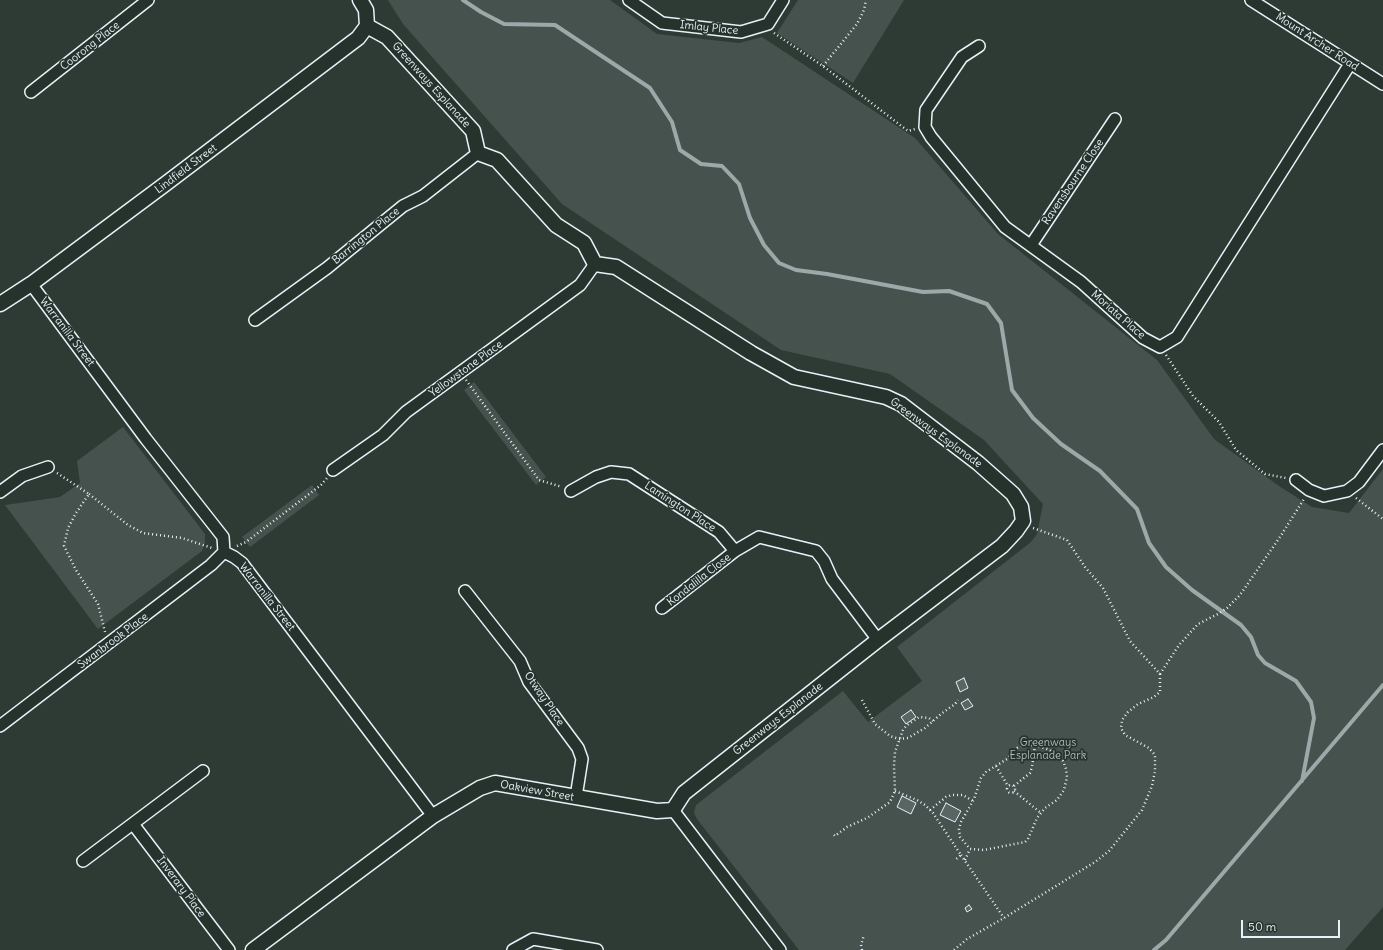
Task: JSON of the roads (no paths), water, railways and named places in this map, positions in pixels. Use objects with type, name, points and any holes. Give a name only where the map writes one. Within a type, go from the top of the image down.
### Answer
[{"type":"street","name":"Coorong Place","points":[[31,92],[148,0]]},
{"type":"street","points":[[360,0],[366,10],[367,26]]},
{"type":"street","name":"Imlay Place","points":[[629,0],[662,23],[741,32],[768,24],[783,0]]},
{"type":"street","name":"Mount Archer Road","points":[[1251,0],[1383,84]]},
{"type":"street","name":"Greenways Esplanade","points":[[367,26],[387,37],[473,131],[478,153]]},
{"type":"street","name":"Lindfield Street","points":[[0,304],[32,284],[358,38],[367,26]]},
{"type":"street","name":"Moriata Place","points":[[979,46],[962,57],[926,110],[925,127],[931,137],[1004,227],[1031,245],[1080,282],[1142,338],[1160,347],[1177,337],[1350,64]]},
{"type":"street","name":"Ravensbourne Close","points":[[1031,245],[1114,119]]},
{"type":"street","points":[[478,153],[497,160],[556,225],[584,243],[596,264]]},
{"type":"street","name":"Barrington Place","points":[[255,320],[327,268],[404,206],[423,196],[478,153]]},
{"type":"street","name":"Greenways Esplanade","points":[[596,264],[616,267],[751,353],[794,377],[886,397],[901,404],[978,463],[1013,494],[1021,507],[1022,521],[1016,531],[1002,546],[878,640],[684,793],[673,810]]},
{"type":"street","name":"Yellowstone Place","points":[[333,470],[382,435],[406,412],[580,285],[596,264]]},
{"type":"street","name":"Warranilla Street","points":[[32,284],[146,438],[223,537],[224,552],[242,563],[434,816]]},
{"type":"street","points":[[1296,480],[1309,490],[1324,496],[1347,491],[1359,482],[1383,450]]},
{"type":"street","points":[[0,492],[22,476],[48,467]]},
{"type":"street","name":"Lamington Place","points":[[572,490],[596,477],[611,472],[629,474],[719,532],[735,551]]},
{"type":"street","points":[[735,551],[759,537],[816,551],[824,561],[832,579],[878,640]]},
{"type":"street","name":"Kondalilla Close","points":[[662,608],[735,551]]},
{"type":"street","name":"Swanbrook Place","points":[[0,726],[212,565],[224,552]]},
{"type":"street","name":"Otway Place","points":[[465,590],[520,661],[529,682],[578,748],[582,758],[576,797]]},
{"type":"street","points":[[83,861],[203,771]]},
{"type":"street","name":"Oakview Street","points":[[253,950],[434,816],[480,788],[495,783],[657,811],[673,810]]},
{"type":"street","points":[[673,810],[780,950]]},
{"type":"street","name":"Inverary Place","points":[[133,824],[229,950]]},
{"type":"street","points":[[513,950],[533,939],[597,950]]},
{"type":"waterway","points":[[463,0],[481,12],[504,24],[555,25],[650,88],[672,122],[680,150],[701,164],[722,166],[739,184],[750,218],[764,245],[779,263],[796,270],[827,274],[923,292],[949,291],[987,304],[1001,323],[1012,390],[1033,418],[1061,444],[1100,471],[1137,509],[1149,543],[1166,567],[1192,590],[1241,625],[1251,637],[1258,655],[1265,663],[1296,681],[1311,702],[1314,718],[1302,781]]},
{"type":"waterway","points":[[1154,950],[1166,940],[1383,685]]},
{"type":"park label","name":"Greenways Esplanade Park","points":[[1048,749]]}]
